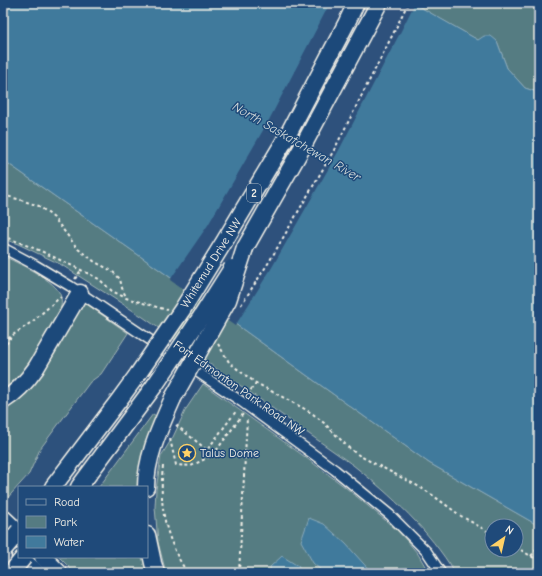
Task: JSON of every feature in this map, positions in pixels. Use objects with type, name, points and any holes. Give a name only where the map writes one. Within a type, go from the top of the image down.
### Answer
[{"type":"highway","name":"Whitemud Drive NW","points":[[54,486],[114,407],[182,310],[285,140],[356,3]]},
{"type":"highway","name":"Whitemud Drive NW","points":[[80,486],[155,386],[245,248],[303,146],[379,3]]},
{"type":"highway","points":[[146,486],[151,454],[164,419],[173,398],[228,300],[245,248]]},
{"type":"highway","points":[[3,401],[18,390],[28,380],[36,368],[75,289]]},
{"type":"highway","points":[[3,518],[18,531]]},
{"type":"highway","points":[[3,533],[18,526]]},
{"type":"highway","points":[[3,550],[18,533]]},
{"type":"highway","points":[[148,540],[156,573]]},
{"type":"highway","points":[[3,543],[18,556]]},
{"type":"highway","points":[[20,558],[36,573]]},
{"type":"highway","points":[[10,573],[23,558]]},
{"type":"highway","points":[[45,558],[59,573]]},
{"type":"street","name":"Fort Edmonton Park Road NW","points":[[3,248],[75,289],[248,407],[335,470],[390,515],[427,552],[441,573]]},
{"type":"path","points":[[240,307],[269,262],[334,150],[408,3]]},
{"type":"path","points":[[3,196],[39,206],[54,218],[78,249],[95,262],[112,271],[120,279],[126,298]]},
{"type":"path","points":[[3,236],[41,251],[99,279],[112,291],[126,298],[169,311]]},
{"type":"path","points":[[3,342],[33,321],[57,300],[75,289],[81,270]]},
{"type":"path","points":[[3,349],[12,336]]},
{"type":"path","points":[[215,350],[218,343],[229,362],[241,372],[256,383],[312,414],[324,423],[350,449],[360,456],[416,485],[461,516],[484,529]]},
{"type":"path","points":[[168,444],[170,438],[176,465],[191,466],[213,454],[248,407]]},
{"type":"path","points":[[239,573],[248,407]]},
{"type":"path","points":[[175,424],[207,450],[238,408]]},
{"type":"path","points":[[163,465],[161,494],[165,522],[174,549],[187,573]]},
{"type":"path","points":[[531,556],[539,547]]},
{"type":"path","points":[[524,552],[539,561]]},
{"type":"green space","points":[[539,3],[539,91],[537,92],[525,88],[507,68],[497,41],[478,40],[414,4]]},
{"type":"green space","points":[[3,160],[167,275],[429,463],[539,526],[539,573],[455,573],[434,542],[409,514],[396,501],[353,465],[143,317],[60,264],[18,244],[3,239]]},
{"type":"green space","points":[[3,256],[42,276],[55,287],[61,296],[61,306],[32,359],[21,375],[3,392]]},
{"type":"green space","points":[[81,303],[85,303],[128,333],[101,374],[90,382],[40,449],[29,474],[3,503],[3,410],[14,402]]},
{"type":"green space","points":[[203,384],[345,487],[397,530],[418,554],[429,573],[166,573],[158,542],[155,507],[161,456],[173,437],[186,409]]},
{"type":"green space","points":[[153,414],[156,416],[150,433],[140,486],[100,486]]},
{"type":"green space","points":[[60,558],[145,558],[149,573],[75,573]]},
{"type":"water","name":"North Saskatchewan River","points":[[3,3],[413,3],[478,40],[484,36],[491,36],[497,41],[507,68],[525,88],[537,92],[539,91],[539,526],[429,463],[167,275],[3,160]]},
{"type":"water","points":[[309,518],[324,524],[346,544],[372,573],[324,573],[313,563],[301,541]]},
{"type":"water","points":[[282,556],[298,566],[302,573],[271,573],[270,567]]},
{"type":"pier","points":[[330,3],[415,3],[338,152],[271,269],[235,326],[170,280],[208,225],[269,120]]},
{"type":"place","name":"Talus Dome","points":[[187,453]]}]
